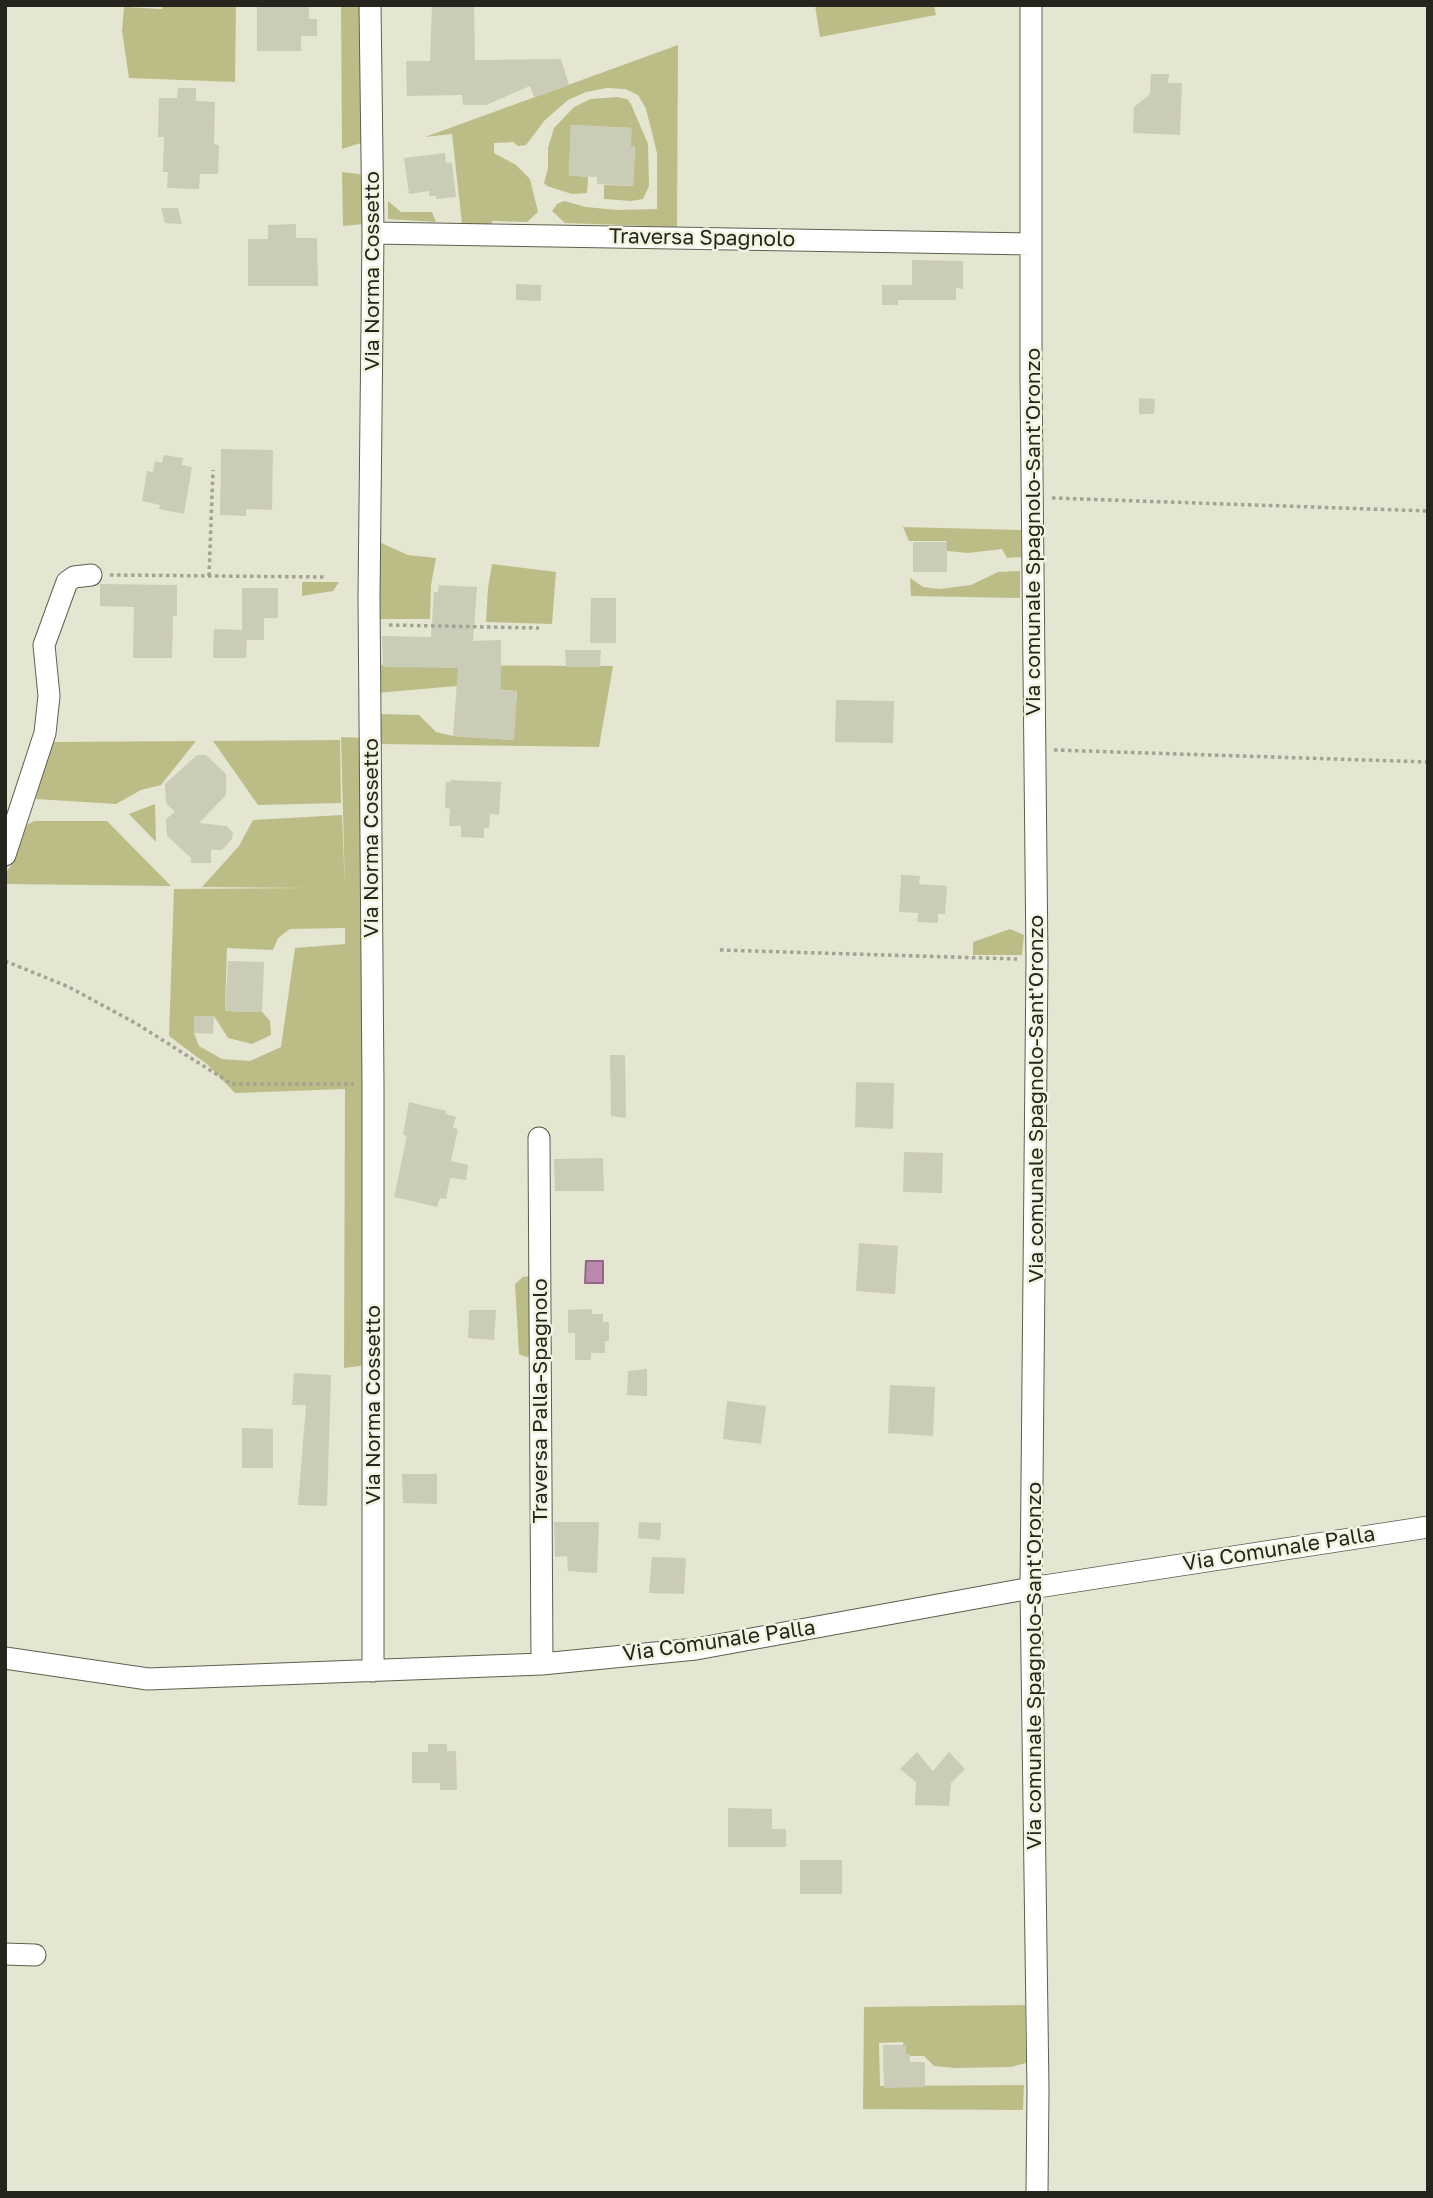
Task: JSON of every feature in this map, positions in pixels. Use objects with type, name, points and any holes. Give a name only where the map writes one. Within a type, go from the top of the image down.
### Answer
[{"type":"street","name":"Via Norma Cossetto","points":[[369,5],[373,233],[370,624],[373,1671]]},
{"type":"street","name":"Via comunale Spagnolo-Sant'Oronzo","points":[[1031,5],[1037,960],[1031,1588],[1037,2193]]},
{"type":"street","name":"Traversa Spagnolo","points":[[373,233],[1031,244]]},
{"type":"street","points":[[5,855],[46,733],[49,696],[44,645],[67,582],[74,577],[91,575]]},
{"type":"street","name":"Traversa Palla-Spagnolo","points":[[539,1138],[541,1664]]},
{"type":"street","name":"Via Comunale Palla","points":[[5,1658],[148,1679],[541,1664],[696,1649],[1031,1588],[1428,1527]]},
{"type":"street","points":[[5,1954],[35,1955]]},
{"type":"path","points":[[209,576],[213,470]]},
{"type":"path","points":[[1032,497],[1428,511]]},
{"type":"path","points":[[91,575],[324,577]]},
{"type":"path","points":[[370,624],[539,628]]},
{"type":"path","points":[[1035,750],[1428,762]]},
{"type":"path","points":[[720,950],[1037,960]]},
{"type":"path","points":[[5,961],[69,987],[137,1024],[232,1084],[373,1085]]},
{"type":"green space","points":[[163,5],[236,5],[235,82],[129,78],[122,31],[124,7],[162,9]]},
{"type":"green space","points":[[341,5],[359,5],[361,143],[342,149]]},
{"type":"green space","points":[[815,5],[934,5],[936,15],[820,37]]},
{"type":"green space","points":[[678,45],[677,227],[565,223],[552,211],[557,204],[564,201],[586,207],[617,210],[657,209],[657,153],[646,109],[638,95],[625,89],[607,88],[586,92],[568,100],[545,120],[526,145],[518,146],[513,142],[494,143],[494,153],[516,165],[530,179],[538,212],[527,222],[462,224],[452,134],[425,137]]},
{"type":"green space","points":[[591,99],[627,99],[631,104],[648,144],[649,186],[643,199],[604,199],[604,185],[633,186],[635,147],[631,146],[631,128],[571,125],[569,175],[588,177],[587,193],[572,194],[547,186],[544,183],[548,168],[548,148],[554,128],[574,107]]},
{"type":"green space","points":[[342,172],[363,177],[363,224],[343,226]]},
{"type":"green space","points":[[388,201],[401,212],[432,212],[436,222],[388,219]]},
{"type":"green space","points":[[903,527],[1021,530],[1022,557],[1007,558],[1002,549],[968,553],[947,551],[946,541],[909,541]]},
{"type":"green space","points":[[377,541],[408,555],[436,558],[431,585],[430,619],[376,619]]},
{"type":"green space","points":[[492,564],[556,572],[552,624],[486,622]]},
{"type":"green space","points":[[1020,571],[1020,598],[911,596],[910,578],[923,587],[939,589],[971,585],[998,572]]},
{"type":"green space","points":[[302,582],[339,582],[333,591],[302,596]]},
{"type":"green space","points":[[375,665],[613,666],[599,747],[380,744],[378,714],[419,715],[436,732],[453,736],[513,740],[517,691],[457,686],[376,693]]},
{"type":"green space","points":[[341,737],[364,738],[367,1365],[344,1368],[345,1089],[235,1093],[208,1065],[169,1036],[174,889],[310,888],[202,887],[239,846],[253,820],[342,815],[345,889]],"holes":[[[345,928],[345,944],[295,948],[281,1047],[250,1061],[222,1059],[199,1046],[194,1033],[194,1016],[214,1016],[228,1038],[252,1044],[271,1035],[270,1021],[262,1012],[225,1011],[227,948],[273,950],[278,938],[290,929]]]},
{"type":"green space","points":[[340,740],[341,803],[258,805],[213,741]]},
{"type":"green space","points":[[196,741],[161,785],[141,790],[116,804],[36,799],[51,742]]},
{"type":"green space","points":[[155,804],[156,842],[129,814]]},
{"type":"green space","points":[[34,821],[107,821],[171,886],[5,884],[5,874],[14,861],[27,825]]},
{"type":"green space","points":[[1010,929],[1024,935],[1022,955],[973,955],[973,942]]},
{"type":"green space","points":[[530,1276],[534,1356],[526,1357],[519,1354],[515,1284],[523,1277]]},
{"type":"green space","points":[[1025,2005],[1026,2063],[1011,2067],[934,2066],[924,2056],[904,2056],[903,2042],[879,2043],[880,2086],[1024,2085],[1023,2110],[863,2109],[864,2007]]},
{"type":"shaded area","points":[[586,1261],[603,1261],[603,1283],[585,1283]]},
{"type":"building","points":[[257,5],[309,5],[309,19],[317,19],[317,36],[301,36],[301,51],[257,51]]},
{"type":"building","points":[[474,5],[475,60],[561,59],[569,85],[534,97],[530,86],[486,105],[463,105],[462,95],[407,96],[406,61],[430,61],[432,6]]},
{"type":"building","points":[[1151,74],[1169,74],[1168,83],[1182,83],[1180,135],[1133,133],[1134,107],[1150,94]]},
{"type":"building","points":[[178,88],[196,88],[196,101],[215,102],[214,144],[219,145],[218,174],[200,174],[199,189],[167,188],[168,172],[163,172],[164,137],[158,137],[159,98],[177,98]]},
{"type":"building","points":[[571,125],[632,128],[631,146],[635,146],[633,186],[597,184],[597,177],[569,176]]},
{"type":"building","points":[[445,153],[446,163],[452,162],[456,197],[436,199],[436,196],[429,196],[429,191],[409,194],[404,158]]},
{"type":"building","points":[[161,208],[178,208],[182,224],[165,223]]},
{"type":"building","points":[[296,224],[296,238],[317,238],[318,286],[248,286],[248,239],[268,239],[268,225]]},
{"type":"building","points":[[912,260],[963,261],[963,289],[956,288],[956,300],[898,300],[898,305],[882,305],[882,285],[912,285]]},
{"type":"building","points":[[516,284],[541,285],[541,301],[516,300]]},
{"type":"building","points":[[1139,398],[1155,399],[1154,414],[1139,414]]},
{"type":"building","points":[[221,449],[273,450],[272,510],[246,509],[246,516],[220,515]]},
{"type":"building","points":[[164,455],[183,458],[182,465],[192,467],[184,514],[159,509],[160,505],[142,501],[147,471],[153,472],[155,461],[162,463]]},
{"type":"building","points":[[913,542],[947,542],[947,572],[913,572]]},
{"type":"building","points":[[100,584],[177,585],[177,616],[173,616],[172,658],[133,658],[134,607],[100,606]]},
{"type":"building","points":[[439,585],[477,587],[473,641],[501,640],[501,690],[517,691],[514,740],[453,736],[458,668],[383,667],[382,636],[431,637],[434,592],[438,592]]},
{"type":"building","points":[[242,588],[278,588],[278,618],[264,618],[264,640],[247,640],[246,658],[213,658],[214,629],[242,630]]},
{"type":"building","points":[[591,598],[616,598],[616,643],[590,643]]},
{"type":"building","points":[[565,650],[601,650],[600,667],[566,667]]},
{"type":"building","points":[[836,700],[894,701],[893,743],[835,742]]},
{"type":"building","points":[[197,755],[206,755],[226,774],[226,795],[199,823],[227,826],[233,833],[232,839],[222,850],[211,850],[211,863],[191,863],[191,858],[167,836],[166,819],[175,812],[166,803],[165,784]]},
{"type":"building","points":[[446,782],[501,782],[499,815],[490,814],[489,828],[484,828],[484,838],[461,837],[461,826],[449,826],[450,809],[445,808]]},
{"type":"building","points":[[901,875],[920,876],[919,884],[947,886],[945,914],[938,914],[938,923],[917,922],[918,913],[899,912]]},
{"type":"building","points":[[228,961],[264,962],[262,1012],[225,1011]]},
{"type":"building","points":[[194,1016],[214,1016],[213,1034],[194,1033]]},
{"type":"building","points":[[610,1055],[625,1055],[626,1118],[611,1116]]},
{"type":"building","points":[[856,1082],[894,1083],[893,1129],[855,1127]]},
{"type":"building","points":[[409,1102],[446,1111],[446,1114],[456,1117],[453,1128],[458,1129],[451,1161],[468,1165],[466,1180],[450,1178],[446,1199],[440,1198],[437,1207],[394,1197],[407,1136],[403,1135]]},
{"type":"building","points":[[904,1152],[943,1153],[942,1193],[903,1192]]},
{"type":"building","points":[[603,1158],[604,1191],[555,1191],[554,1159]]},
{"type":"building","points":[[859,1243],[898,1246],[895,1294],[856,1291]]},
{"type":"building","points":[[592,1309],[592,1314],[603,1314],[603,1322],[609,1322],[609,1341],[605,1341],[605,1353],[591,1353],[591,1360],[575,1360],[575,1333],[568,1333],[568,1310]]},
{"type":"building","points":[[469,1310],[496,1310],[494,1340],[468,1338]]},
{"type":"building","points":[[647,1369],[647,1396],[627,1395],[628,1371]]},
{"type":"building","points":[[294,1373],[331,1375],[327,1506],[298,1505],[306,1405],[292,1405]]},
{"type":"building","points":[[890,1385],[935,1387],[933,1436],[888,1433]]},
{"type":"building","points":[[727,1401],[766,1406],[761,1444],[723,1439]]},
{"type":"building","points":[[242,1428],[273,1429],[273,1468],[242,1468]]},
{"type":"building","points":[[402,1474],[437,1474],[437,1504],[403,1503]]},
{"type":"building","points":[[554,1522],[599,1522],[597,1573],[568,1571],[567,1556],[555,1557]]},
{"type":"building","points":[[639,1522],[661,1523],[660,1540],[638,1538]]},
{"type":"building","points":[[652,1557],[686,1558],[684,1594],[649,1593]]},
{"type":"building","points":[[428,1744],[447,1744],[447,1751],[456,1751],[457,1790],[440,1790],[440,1783],[412,1783],[412,1752],[428,1752]]},
{"type":"building","points":[[917,1752],[933,1771],[949,1752],[965,1769],[951,1783],[949,1806],[915,1805],[916,1782],[900,1769]]},
{"type":"building","points":[[728,1808],[772,1809],[772,1829],[786,1829],[786,1847],[728,1847]]},
{"type":"building","points":[[800,1860],[842,1860],[842,1894],[800,1894]]},
{"type":"building","points":[[883,2045],[906,2045],[910,2062],[925,2062],[925,2087],[884,2088]]}]
